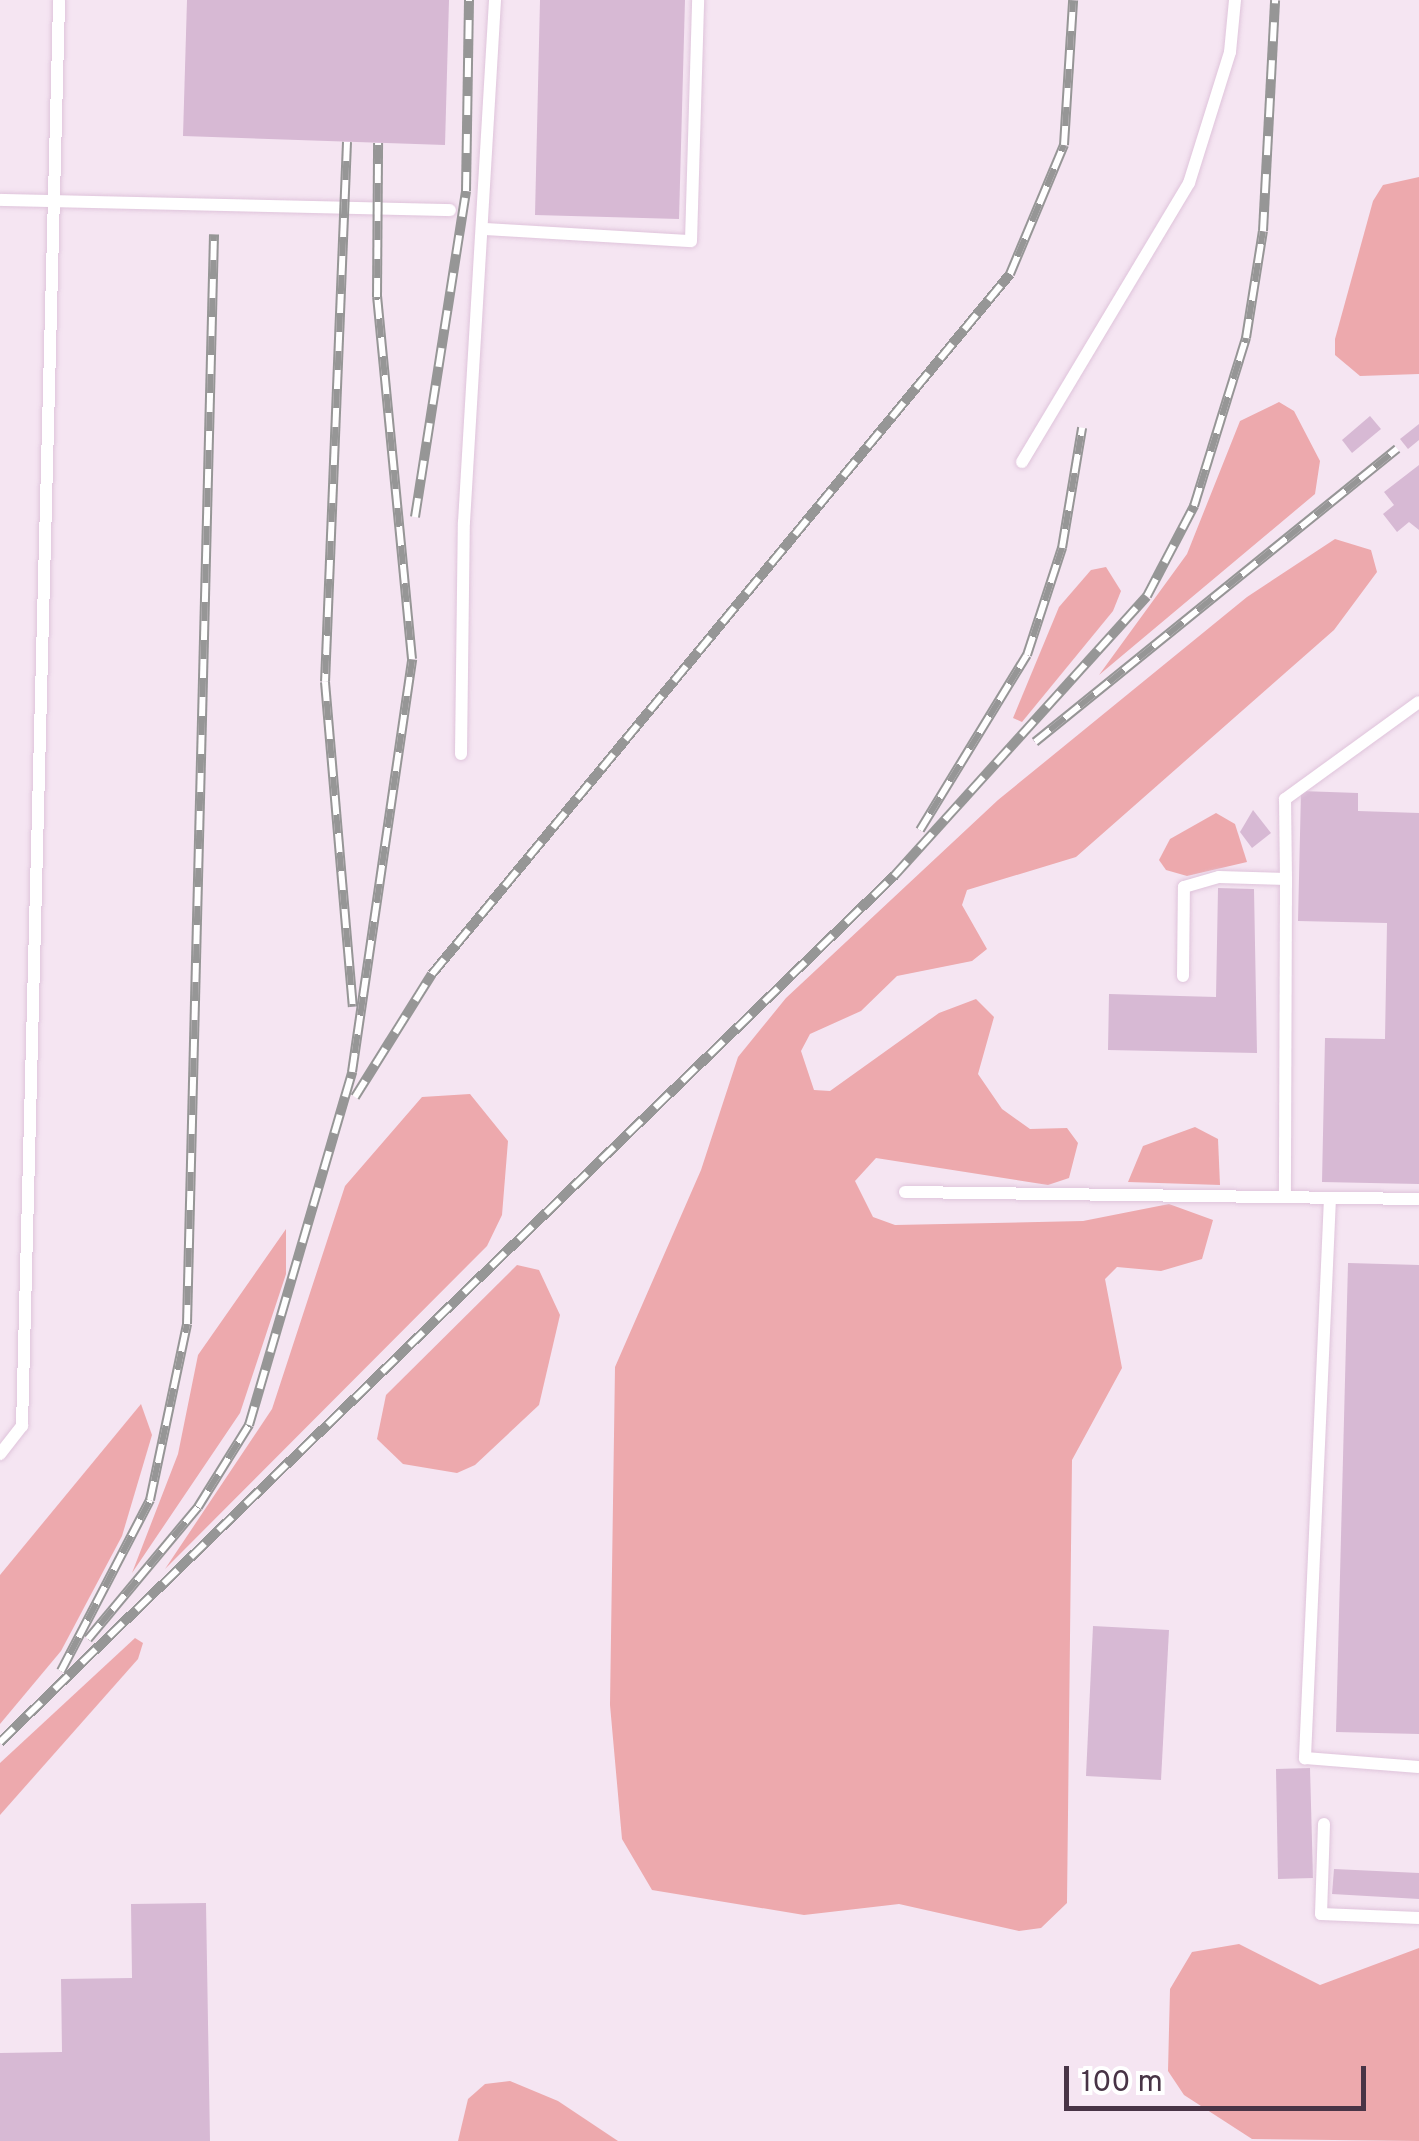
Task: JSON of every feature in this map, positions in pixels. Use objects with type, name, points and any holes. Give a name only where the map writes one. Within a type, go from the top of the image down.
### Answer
[{"type":"lane","points":[[0,1454],[22,1426],[59,0]]},
{"type":"lane","points":[[462,754],[464,541],[487,229],[495,0]]},
{"type":"lane","points":[[487,229],[691,242],[698,0]]},
{"type":"lane","points":[[1022,462],[1189,183],[1230,52],[1235,0]]},
{"type":"lane","points":[[0,200],[450,210]]},
{"type":"lane","points":[[1285,1197],[1285,799],[1419,702]]},
{"type":"lane","points":[[1182,976],[1184,887],[1220,877],[1286,879]]},
{"type":"lane","points":[[905,1192],[1419,1199]]},
{"type":"lane","points":[[1330,1198],[1305,1758],[1419,1767]]},
{"type":"lane","points":[[1324,1824],[1321,1914],[1419,1918]]},
{"type":"shaded area","points":[[1419,177],[1419,374],[1360,376],[1335,355],[1335,339],[1373,201],[1383,185]]},
{"type":"shaded area","points":[[1279,402],[1294,411],[1320,461],[1315,494],[1099,675],[1187,554],[1240,421]]},
{"type":"shaded area","points":[[1335,539],[1371,550],[1377,572],[1334,630],[1076,857],[967,890],[962,905],[987,949],[972,961],[897,976],[861,1011],[810,1034],[801,1051],[814,1090],[830,1091],[939,1013],[976,999],[994,1017],[978,1074],[1002,1109],[1030,1129],[1067,1128],[1078,1143],[1069,1178],[1048,1185],[876,1158],[855,1181],[873,1217],[895,1225],[1083,1221],[1169,1204],[1213,1220],[1202,1259],[1161,1271],[1117,1267],[1105,1279],[1122,1368],[1072,1460],[1067,1903],[1041,1928],[1019,1931],[899,1904],[804,1915],[652,1890],[622,1839],[610,1705],[615,1367],[701,1170],[738,1057],[786,998],[998,800],[1247,597]]},
{"type":"shaded area","points":[[1106,567],[1121,591],[1113,611],[1022,722],[1013,718],[1059,607],[1091,570]]},
{"type":"shaded area","points":[[1216,813],[1235,824],[1247,862],[1187,876],[1166,870],[1159,860],[1170,839]]},
{"type":"shaded area","points":[[470,1094],[508,1141],[502,1215],[487,1246],[165,1569],[272,1409],[345,1186],[422,1097]]},
{"type":"shaded area","points":[[1195,1127],[1218,1139],[1220,1185],[1128,1182],[1143,1146]]},
{"type":"shaded area","points":[[286,1229],[286,1274],[240,1413],[132,1573],[178,1454],[198,1355]]},
{"type":"shaded area","points":[[517,1265],[539,1270],[560,1315],[539,1405],[475,1465],[457,1473],[403,1464],[377,1439],[386,1395]]},
{"type":"shaded area","points":[[141,1404],[152,1435],[122,1536],[61,1651],[0,1724],[0,1575]]},
{"type":"shaded area","points":[[135,1638],[143,1643],[138,1659],[0,1815],[0,1763]]},
{"type":"shaded area","points":[[1239,1944],[1320,1985],[1419,1948],[1419,2141],[1252,2139],[1184,2095],[1168,2071],[1170,1989],[1192,1952]]},
{"type":"shaded area","points":[[510,2081],[558,2101],[618,2141],[458,2141],[468,2099],[485,2084]]},
{"type":"building","points":[[187,0],[449,0],[445,145],[183,136]]},
{"type":"building","points":[[540,0],[685,0],[679,219],[535,215]]},
{"type":"building","points":[[1370,416],[1381,429],[1352,453],[1342,440]]},
{"type":"building","points":[[1419,424],[1419,440],[1408,449],[1400,439]]},
{"type":"building","points":[[1419,465],[1419,530],[1409,522],[1397,532],[1383,514],[1394,505],[1384,492]]},
{"type":"building","points":[[1301,791],[1358,793],[1358,811],[1419,813],[1419,1184],[1322,1182],[1325,1038],[1385,1039],[1387,923],[1298,921]]},
{"type":"building","points":[[1253,810],[1271,833],[1252,848],[1240,832]]},
{"type":"building","points":[[1218,888],[1254,889],[1257,1053],[1108,1050],[1109,994],[1216,997]]},
{"type":"building","points":[[1348,1263],[1419,1265],[1419,1734],[1336,1732]]},
{"type":"building","points":[[1093,1626],[1169,1630],[1161,1780],[1086,1776]]},
{"type":"building","points":[[1310,1768],[1313,1878],[1278,1879],[1276,1769]]},
{"type":"building","points":[[1334,1869],[1419,1873],[1419,1899],[1332,1894]]},
{"type":"building","points":[[206,1903],[210,2141],[0,2141],[0,2053],[62,2052],[61,1979],[132,1978],[131,1904]]},
{"type":"railway","points":[[415,517],[466,191],[469,0]]},
{"type":"railway","points":[[355,1097],[432,974],[1010,274],[1064,145],[1073,0]]},
{"type":"railway","points":[[0,1742],[894,876],[1147,596],[1194,506],[1246,338],[1263,231],[1275,0]]},
{"type":"railway","points":[[347,142],[325,682],[353,1007]]},
{"type":"railway","points":[[88,1639],[198,1507],[249,1425],[352,1072],[412,659],[377,297],[378,143]]},
{"type":"railway","points":[[61,1671],[150,1500],[187,1324],[214,234]]},
{"type":"railway","points":[[920,830],[1027,655],[1062,548],[1082,428]]},
{"type":"railway","points":[[1035,742],[1397,449]]}]
